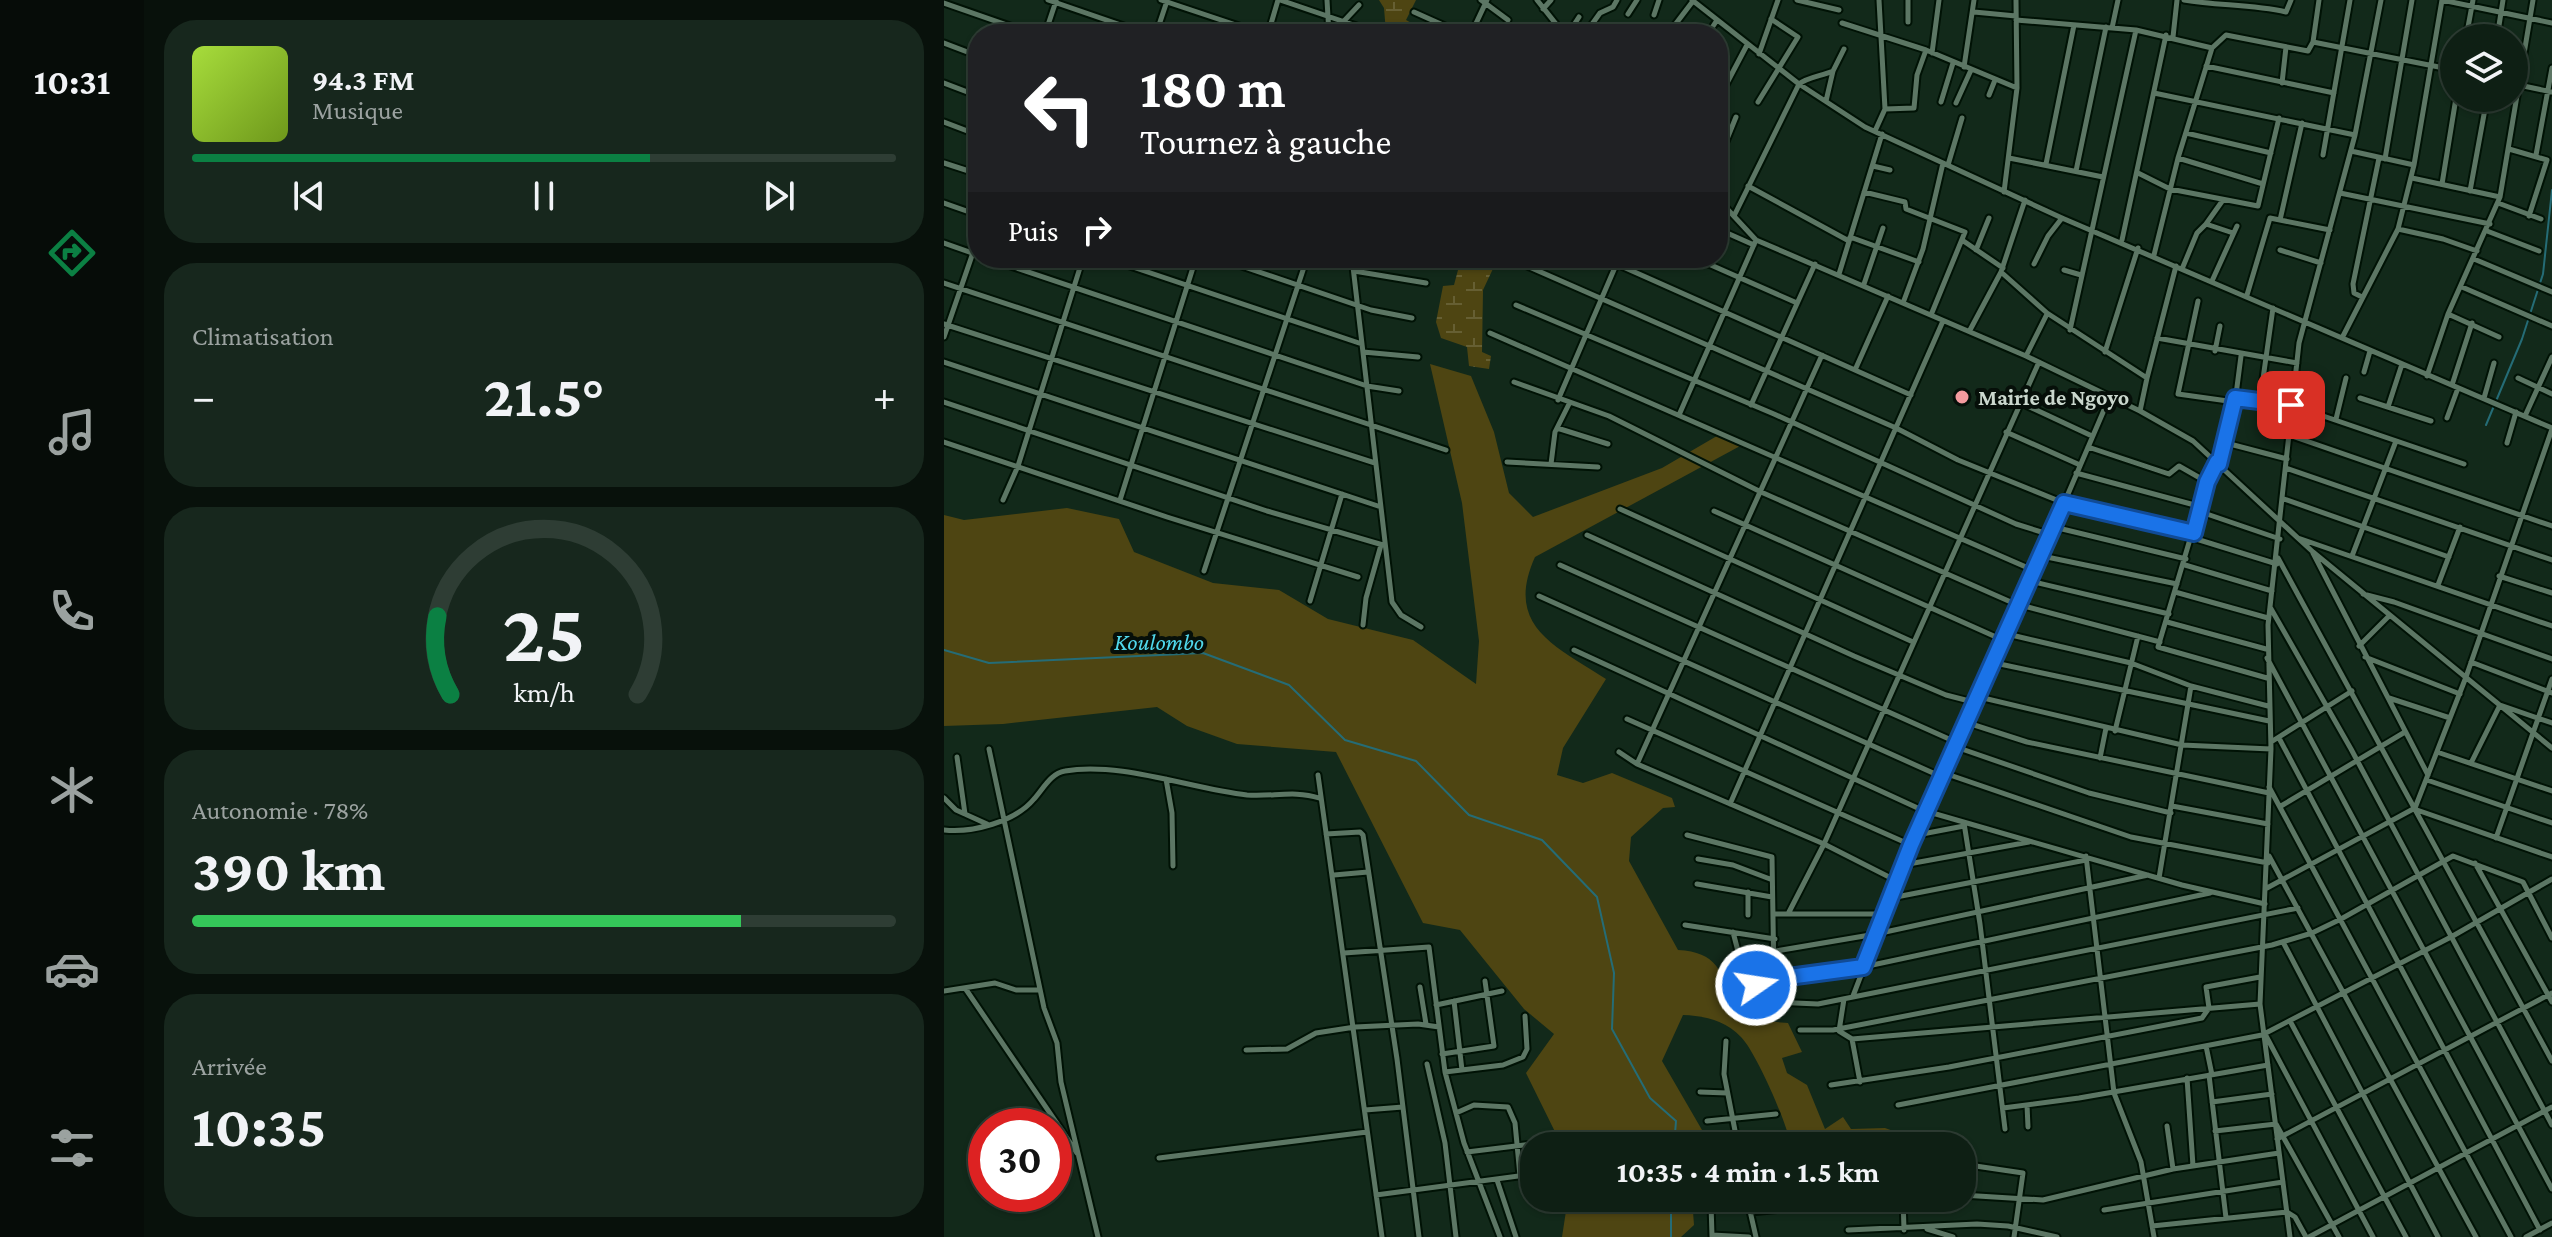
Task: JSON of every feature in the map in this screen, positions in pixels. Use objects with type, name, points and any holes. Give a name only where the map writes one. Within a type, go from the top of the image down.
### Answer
[{"type":"street","points":[[1269,24],[1279,0],[1352,24]]},
{"type":"street","points":[[1327,0],[1327,24]]},
{"type":"street","points":[[1537,0],[1557,24]]},
{"type":"street","points":[[1543,9],[1551,0]]},
{"type":"street","points":[[1592,24],[1600,13],[1613,7],[1617,0]]},
{"type":"street","points":[[1628,14],[1637,0]]},
{"type":"street","points":[[1654,15],[1659,0]]},
{"type":"street","points":[[1759,54],[1778,0]]},
{"type":"street","points":[[1797,0],[1839,10]]},
{"type":"street","points":[[1839,274],[1873,166],[1885,109],[1879,0]]},
{"type":"street","points":[[1908,0],[1908,22]]},
{"type":"street","points":[[1885,109],[1914,108],[1917,75],[1929,52],[1939,0]]},
{"type":"street","points":[[1956,103],[1967,69],[1974,0]]},
{"type":"street","points":[[2004,192],[2017,88],[2016,0]]},
{"type":"street","points":[[2076,171],[2118,0]]},
{"type":"street","points":[[2122,240],[2177,0]]},
{"type":"street","points":[[2184,0],[2209,4],[2250,4],[2286,12],[2291,0]]},
{"type":"street","points":[[2154,256],[2178,158],[2212,48],[2226,35],[2308,51],[2313,42],[2319,0]]},
{"type":"street","points":[[2323,155],[2350,0]]},
{"type":"street","points":[[2290,1237],[2260,1004],[2271,745],[2266,653],[2268,618],[2282,524],[2291,405],[2304,321],[2355,135],[2381,0]]},
{"type":"street","points":[[2362,297],[2354,293],[2353,284],[2369,200],[2382,158],[2403,62],[2412,0]]},
{"type":"street","points":[[2342,338],[2398,229],[2412,178],[2442,0],[2472,3],[2552,23]]},
{"type":"street","points":[[2499,24],[2503,0]]},
{"type":"street","points":[[2528,24],[2533,0]]},
{"type":"street","points":[[1047,24],[1053,1],[1119,24]]},
{"type":"street","points":[[1159,24],[1165,1],[1235,24]]},
{"type":"street","points":[[1475,24],[1485,1],[1508,20]]},
{"type":"street","points":[[1675,24],[1692,1],[1722,24]]},
{"type":"street","points":[[944,3],[1004,24]]},
{"type":"street","points":[[2468,24],[2472,3]]},
{"type":"street","points":[[1344,21],[1359,5]]},
{"type":"street","points":[[1414,12],[1441,24]]},
{"type":"street","points":[[1973,12],[2136,30],[2212,48]]},
{"type":"street","points":[[1574,24],[1579,17]]},
{"type":"street","points":[[1758,102],[1798,37],[1771,19]]},
{"type":"street","points":[[1714,24],[1717,20]]},
{"type":"street","points":[[1842,23],[1881,34],[2017,88]]},
{"type":"street","points":[[2046,164],[2074,25]]},
{"type":"street","points":[[1728,29],[1799,84],[1878,133],[2062,218],[2122,240],[2427,376],[2552,428],[2460,694],[2415,809]]},
{"type":"street","points":[[2070,330],[2136,30]]},
{"type":"street","points":[[2313,42],[2371,56],[2440,67]]},
{"type":"street","points":[[944,43],[968,52]]},
{"type":"street","points":[[1728,81],[1747,45]]},
{"type":"street","points":[[2282,83],[2286,47]]},
{"type":"street","points":[[1826,101],[1833,71],[1844,49]]},
{"type":"street","points":[[1941,102],[1953,63]]},
{"type":"street","points":[[2206,66],[2334,93]]},
{"type":"street","points":[[2536,155],[2552,68]]},
{"type":"street","points":[[1734,216],[1799,84],[1806,78],[1818,78],[1833,71]]},
{"type":"street","points":[[1989,95],[1995,80]]},
{"type":"street","points":[[944,83],[968,92]]},
{"type":"street","points":[[2528,87],[2550,92]]},
{"type":"street","points":[[2154,93],[2355,135]]},
{"type":"street","points":[[2442,184],[2454,112]]},
{"type":"street","points":[[2470,191],[2484,112]]},
{"type":"street","points":[[2427,376],[2448,314],[2499,200],[2514,112]]},
{"type":"street","points":[[1728,137],[1736,117]]},
{"type":"street","points":[[1903,303],[1919,262],[1930,216],[1962,118]]},
{"type":"street","points":[[2138,173],[2170,189],[2258,206],[2279,118]]},
{"type":"street","points":[[944,122],[968,131]]},
{"type":"street","points":[[2280,220],[2302,123]]},
{"type":"street","points":[[2186,133],[2271,153]]},
{"type":"street","points":[[2509,149],[2546,158],[2529,216]]},
{"type":"street","points":[[2351,151],[2414,165]]},
{"type":"street","points":[[2009,158],[2103,177]]},
{"type":"street","points":[[2178,158],[2263,184]]},
{"type":"street","points":[[944,163],[968,171]]},
{"type":"street","points":[[1873,166],[1890,170]]},
{"type":"street","points":[[2412,178],[2499,200],[2541,219]]},
{"type":"street","points":[[1748,186],[1849,239],[1919,262]]},
{"type":"street","points":[[1864,192],[1905,202],[1906,209],[1964,231],[1931,315]]},
{"type":"street","points":[[2340,193],[2490,224]]},
{"type":"street","points":[[1970,330],[2002,270],[2025,200]]},
{"type":"street","points":[[2140,411],[2157,338],[2179,267],[2197,233],[2223,200]]},
{"type":"street","points":[[944,203],[968,211]]},
{"type":"street","points":[[1728,210],[1755,242]]},
{"type":"street","points":[[1976,250],[1989,218]]},
{"type":"street","points":[[2034,264],[2048,236],[2062,218]]},
{"type":"street","points":[[2247,295],[2270,218],[2330,230]]},
{"type":"street","points":[[2206,224],[2233,233]]},
{"type":"street","points":[[2212,281],[2237,226]]},
{"type":"street","points":[[1864,284],[1883,228]]},
{"type":"street","points":[[2398,229],[2443,239],[2477,251]]},
{"type":"street","points":[[2487,231],[2539,251]]},
{"type":"street","points":[[1728,233],[1815,264],[1970,330],[2110,396],[2193,441],[2362,594],[2552,748]]},
{"type":"street","points":[[1962,240],[2002,270],[2047,313],[2147,378]]},
{"type":"street","points":[[1679,415],[1755,242]]},
{"type":"street","points":[[944,243],[968,251]]},
{"type":"street","points":[[2105,352],[2138,248]]},
{"type":"street","points":[[2280,250],[2321,263]]},
{"type":"street","points":[[2474,259],[2552,292]]},
{"type":"street","points":[[1751,405],[1815,264]]},
{"type":"street","points":[[944,337],[946,324],[970,268]]},
{"type":"street","points":[[1018,268],[1367,386],[1399,391]]},
{"type":"street","points":[[1003,500],[1018,466],[1080,268]]},
{"type":"street","points":[[1136,268],[1362,344]]},
{"type":"street","points":[[1120,500],[1193,268]]},
{"type":"street","points":[[1250,268],[1379,312],[1412,318]]},
{"type":"street","points":[[1204,571],[1303,268]]},
{"type":"street","points":[[1353,268],[1382,545],[1392,605],[1421,627]]},
{"type":"street","points":[[1365,268],[1426,283]]},
{"type":"street","points":[[1531,268],[1896,428],[1958,460],[2064,503],[2277,561],[2352,691],[2552,1061]]},
{"type":"street","points":[[1558,400],[1614,268]]},
{"type":"street","points":[[1632,268],[1911,395]]},
{"type":"street","points":[[1719,268],[1797,303]]},
{"type":"street","points":[[2064,270],[2081,275]]},
{"type":"street","points":[[944,283],[1220,373],[1264,392],[1446,450]]},
{"type":"street","points":[[2462,287],[2552,326]]},
{"type":"street","points":[[1855,370],[1888,296]]},
{"type":"street","points":[[2198,301],[2179,395],[2291,405],[2464,464]]},
{"type":"street","points":[[1516,305],[1751,405],[2016,524],[2051,535]]},
{"type":"street","points":[[2260,400],[2273,308]]},
{"type":"street","points":[[2026,356],[2047,313]]},
{"type":"street","points":[[2448,314],[2499,337]]},
{"type":"street","points":[[1730,804],[1943,321]]},
{"type":"street","points":[[2447,418],[2472,323]]},
{"type":"street","points":[[946,324],[1375,463]]},
{"type":"street","points":[[2215,351],[2220,326]]},
{"type":"street","points":[[1490,333],[2035,571]]},
{"type":"street","points":[[2157,338],[2241,356],[2297,363]]},
{"type":"street","points":[[2364,372],[2370,351]]},
{"type":"street","points":[[1363,352],[1418,357]]},
{"type":"street","points":[[1637,764],[1732,560],[1822,355]]},
{"type":"street","points":[[2241,356],[2225,443],[2207,482],[2202,509],[2159,649],[2267,678]]},
{"type":"street","points":[[2525,416],[2552,357]]},
{"type":"street","points":[[944,362],[1378,506]]},
{"type":"street","points":[[1788,914],[1824,844],[1958,537],[2039,362]]},
{"type":"street","points":[[2484,398],[2494,363]]},
{"type":"street","points":[[2388,407],[2402,364]]},
{"type":"street","points":[[2336,419],[2346,378]]},
{"type":"street","points":[[2518,378],[2552,394]]},
{"type":"street","points":[[1514,382],[1609,416],[1761,492],[2020,606],[2160,642]]},
{"type":"street","points":[[1853,996],[1911,845],[1995,663],[2110,396]]},
{"type":"street","points":[[2360,398],[2431,421]]},
{"type":"street","points":[[944,402],[1382,545]]},
{"type":"street","points":[[2019,402],[2092,436]]},
{"type":"street","points":[[1551,464],[1557,428],[1569,404]]},
{"type":"street","points":[[2507,443],[2516,412]]},
{"type":"street","points":[[1557,428],[1608,444]]},
{"type":"street","points":[[2006,432],[2080,465]]},
{"type":"street","points":[[2289,435],[2552,526]]},
{"type":"street","points":[[2352,556],[2396,441]]},
{"type":"street","points":[[944,442],[1358,577]]},
{"type":"street","points":[[2225,443],[2287,459]]},
{"type":"street","points":[[2088,447],[2169,474],[2179,466],[2207,482]]},
{"type":"street","points":[[1507,462],[1598,467]]},
{"type":"street","points":[[2286,468],[2552,560]]},
{"type":"street","points":[[2076,473],[2202,509],[2280,539]]},
{"type":"street","points":[[1310,601],[1342,494]]},
{"type":"street","points":[[2284,499],[2449,557]]},
{"type":"street","points":[[1620,509],[1913,642]]},
{"type":"street","points":[[1714,511],[2006,638],[2131,663],[2191,686],[2268,706]]},
{"type":"street","points":[[2054,527],[2186,562],[2272,591]]},
{"type":"street","points":[[2438,585],[2460,527]]},
{"type":"street","points":[[1587,535],[1805,635],[1946,695],[2182,745],[2271,745],[2352,691]]},
{"type":"street","points":[[2297,538],[2552,626]]},
{"type":"street","points":[[1363,625],[1366,598],[1382,545]]},
{"type":"street","points":[[2313,552],[2427,777],[2552,823]]},
{"type":"street","points":[[2042,556],[2177,584]]},
{"type":"street","points":[[1560,565],[1957,745],[2089,793],[2268,824]]},
{"type":"street","points":[[2499,576],[2552,593]]},
{"type":"street","points":[[2030,581],[2169,614]]},
{"type":"street","points":[[2175,592],[2268,618]]},
{"type":"street","points":[[2362,594],[2552,659]]},
{"type":"street","points":[[1539,596],[1943,775],[2112,832],[2165,845],[2268,863]]},
{"type":"street","points":[[2270,607],[2552,1125]]},
{"type":"street","points":[[2359,646],[2389,616]]},
{"type":"street","points":[[2167,622],[2266,653],[2552,1189]]},
{"type":"street","points":[[2115,731],[2138,636]]},
{"type":"street","points":[[1574,650],[1669,697],[1926,811],[2086,858],[2265,904]]},
{"type":"street","points":[[2365,657],[2460,694]]},
{"type":"street","points":[[2471,662],[2550,692]]},
{"type":"street","points":[[1995,663],[2269,721]]},
{"type":"street","points":[[2496,838],[2550,692],[2552,679]]},
{"type":"street","points":[[2159,878],[2191,686]]},
{"type":"street","points":[[2388,698],[2450,718]]},
{"type":"street","points":[[2500,705],[2552,723]]},
{"type":"street","points":[[2471,763],[2500,705]]},
{"type":"street","points":[[1627,719],[1911,845]]},
{"type":"street","points":[[1968,723],[2100,758],[2269,790],[2281,806],[2511,1237]]},
{"type":"street","points":[[2100,758],[2106,728]]},
{"type":"street","points":[[2281,806],[2333,778],[2405,732]]},
{"type":"street","points":[[2279,738],[2335,849],[2540,1230]]},
{"type":"street","points":[[989,749],[992,776],[1005,817],[1040,990],[1059,1049],[1061,1082],[1098,1237]]},
{"type":"street","points":[[1619,752],[1637,764],[1824,844],[1897,881]]},
{"type":"street","points":[[2437,752],[2552,791]]},
{"type":"street","points":[[957,757],[965,814]]},
{"type":"street","points":[[944,830],[969,831],[1005,817],[1033,802],[1054,776],[1063,771],[1166,779],[1248,795],[1296,793],[1319,798]]},
{"type":"street","points":[[1318,775],[1382,1237]]},
{"type":"street","points":[[1166,779],[1172,813],[1173,866]]},
{"type":"street","points":[[944,798],[965,814],[988,824]]},
{"type":"street","points":[[2266,888],[2415,809],[2552,857]]},
{"type":"street","points":[[1916,835],[1964,824]]},
{"type":"street","points":[[1964,824],[1994,1029],[2005,1129]]},
{"type":"street","points":[[1326,834],[1362,833],[1392,1025],[1419,1237]]},
{"type":"street","points":[[1687,835],[1771,855],[1776,951],[1774,979]]},
{"type":"street","points":[[1903,865],[2034,841]]},
{"type":"street","points":[[2268,855],[2476,1237]]},
{"type":"street","points":[[1800,1030],[1839,1028],[2283,942],[2341,919],[2453,856],[2523,882],[2552,938]]},
{"type":"street","points":[[1890,898],[2086,858]]},
{"type":"street","points":[[2086,858],[2114,1093],[2141,1162],[2154,1237]]},
{"type":"street","points":[[1698,859],[1733,865],[1770,879]]},
{"type":"street","points":[[2475,863],[2552,1002]]},
{"type":"street","points":[[1333,875],[1368,872]]},
{"type":"street","points":[[1776,951],[1876,934],[2149,875]]},
{"type":"street","points":[[1898,1105],[2264,1034],[2451,937],[2552,879]]},
{"type":"street","points":[[1697,884],[1772,897]]},
{"type":"street","points":[[1748,892],[1748,915]]},
{"type":"street","points":[[1733,932],[1739,955],[1758,987],[1774,979],[1863,967],[2211,892]]},
{"type":"street","points":[[1769,1002],[1818,1004],[2298,908]]},
{"type":"street","points":[[1773,914],[1884,914]]},
{"type":"street","points":[[1685,925],[1775,939]]},
{"type":"street","points":[[2283,942],[2438,1237]]},
{"type":"street","points":[[1344,953],[1428,946],[1445,1072],[1467,1152],[1500,1237]]},
{"type":"street","points":[[1831,1085],[1997,1058],[2202,1018],[2209,1008],[2207,986],[2260,977]]},
{"type":"street","points":[[1442,1054],[1494,1046],[1485,981]]},
{"type":"street","points":[[944,991],[995,983],[1016,990],[1040,990]]},
{"type":"street","points":[[1420,987],[1426,1024]]},
{"type":"street","points":[[965,988],[1080,1157]]},
{"type":"street","points":[[1436,1005],[1502,991]]},
{"type":"street","points":[[2277,1139],[2550,994]]},
{"type":"street","points":[[1844,999],[1839,1028],[1841,1034],[1852,1039],[2260,1004]]},
{"type":"street","points":[[1454,1001],[1462,1070]]},
{"type":"street","points":[[1445,1072],[1503,1065],[1523,1057],[1527,1049],[1525,1016]]},
{"type":"street","points":[[2290,1021],[2406,1237]]},
{"type":"street","points":[[1246,1050],[1287,1049],[1316,1033],[1355,1027],[1426,1024],[1439,1027]]},
{"type":"street","points":[[2264,1034],[2373,1237]]},
{"type":"street","points":[[1852,1039],[1860,1082]]},
{"type":"street","points":[[1726,1041],[1727,1093],[1735,1132]]},
{"type":"street","points":[[2206,1046],[2226,1218]]},
{"type":"street","points":[[1427,1064],[1445,1143],[1456,1237]]},
{"type":"street","points":[[2003,1108],[2114,1093],[2268,1065]]},
{"type":"street","points":[[2187,1078],[2193,1166]]},
{"type":"street","points":[[1700,1092],[1727,1093]]},
{"type":"street","points":[[2212,1102],[2272,1094]]},
{"type":"street","points":[[1376,1195],[1520,1176],[1518,1146],[1508,1107],[1474,1105],[1456,1113]]},
{"type":"street","points":[[2027,1105],[2028,1127]]},
{"type":"street","points":[[1365,1110],[1403,1107]]},
{"type":"street","points":[[2152,1226],[2287,1212],[2295,1217],[2307,1237],[2552,1107]]},
{"type":"street","points":[[1707,1121],[1776,1114]]},
{"type":"street","points":[[2215,1131],[2276,1124]]},
{"type":"street","points":[[2276,1124],[2339,1237]]},
{"type":"street","points":[[2167,1126],[2173,1169]]},
{"type":"street","points":[[1159,1158],[1367,1132]]},
{"type":"street","points":[[1467,1152],[1518,1146]]},
{"type":"street","points":[[1976,1196],[2043,1200],[2173,1169],[2279,1153]]},
{"type":"street","points":[[1976,1166],[2022,1172],[2014,1237]]},
{"type":"street","points":[[1497,1180],[1516,1237]]},
{"type":"street","points":[[2104,1210],[2222,1189],[2283,1182]]},
{"type":"street","points":[[1711,1212],[1712,1236],[1749,1237]]},
{"type":"street","points":[[1750,1212],[1756,1237]]},
{"type":"street","points":[[1904,1212],[1904,1230]]},
{"type":"street","points":[[2526,1237],[2552,1223]]},
{"type":"street","points":[[1848,1230],[1926,1229],[1977,1224],[2057,1237]]},
{"type":"street","points":[[1926,1229],[1953,1237]]},
{"type":"green space","points":[[1379,0],[1416,0],[1406,20],[1413,24],[1385,24],[1384,8]]},
{"type":"green space","points":[[1453,268],[1493,268],[1483,290],[1482,352],[1491,356],[1489,369],[1469,366],[1467,347],[1441,338],[1436,322],[1443,286],[1454,285],[1458,270]]},
{"type":"green space","points":[[1430,364],[1471,376],[1494,432],[1509,493],[1533,517],[1662,468],[1722,433],[1742,445],[1535,557],[1527,581],[1526,601],[1530,617],[1553,644],[1606,679],[1563,748],[1557,775],[1583,783],[1612,773],[1672,798],[1675,807],[1663,808],[1631,837],[1629,861],[1678,950],[1709,959],[1721,973],[1735,1005],[1750,1002],[1764,1021],[1788,1023],[1802,1052],[1782,1058],[1787,1073],[1807,1085],[1825,1129],[1843,1117],[1851,1129],[1885,1128],[1896,1132],[1787,1132],[1755,1057],[1741,1037],[1714,1020],[1683,1015],[1662,1061],[1702,1132],[1555,1132],[1526,1073],[1554,1034],[1524,1009],[1460,930],[1423,923],[1336,752],[1237,744],[1187,726],[1157,707],[1003,724],[944,726],[944,515],[964,520],[1067,508],[1119,519],[1134,552],[1213,583],[1279,590],[1328,619],[1413,640],[1476,684],[1479,641],[1462,503]]},
{"type":"green space","points":[[1566,1212],[1693,1212],[1694,1225],[1681,1237],[1562,1237]]},
{"type":"waterway","points":[[2486,425],[2522,339],[2543,274],[2552,190]]},
{"type":"waterway","name":"Koulombo","points":[[944,650],[989,663],[1203,653],[1289,685],[1345,740],[1416,761],[1469,815],[1542,840],[1597,897],[1614,973],[1612,1029],[1650,1098],[1676,1121],[1675,1132]]},
{"type":"waterway","name":"Koulombo","points":[[1671,1212],[1671,1237]]},
{"type":"place","name":"Mairie de Ngoyo","points":[[1962,397]]},
{"type":"route","points":[[1756,985],[1760,988],[1774,979],[1863,967],[1911,845],[2064,503],[2194,533],[2207,482],[2217,462],[2219,464],[2235,398],[2291,405]]}]
